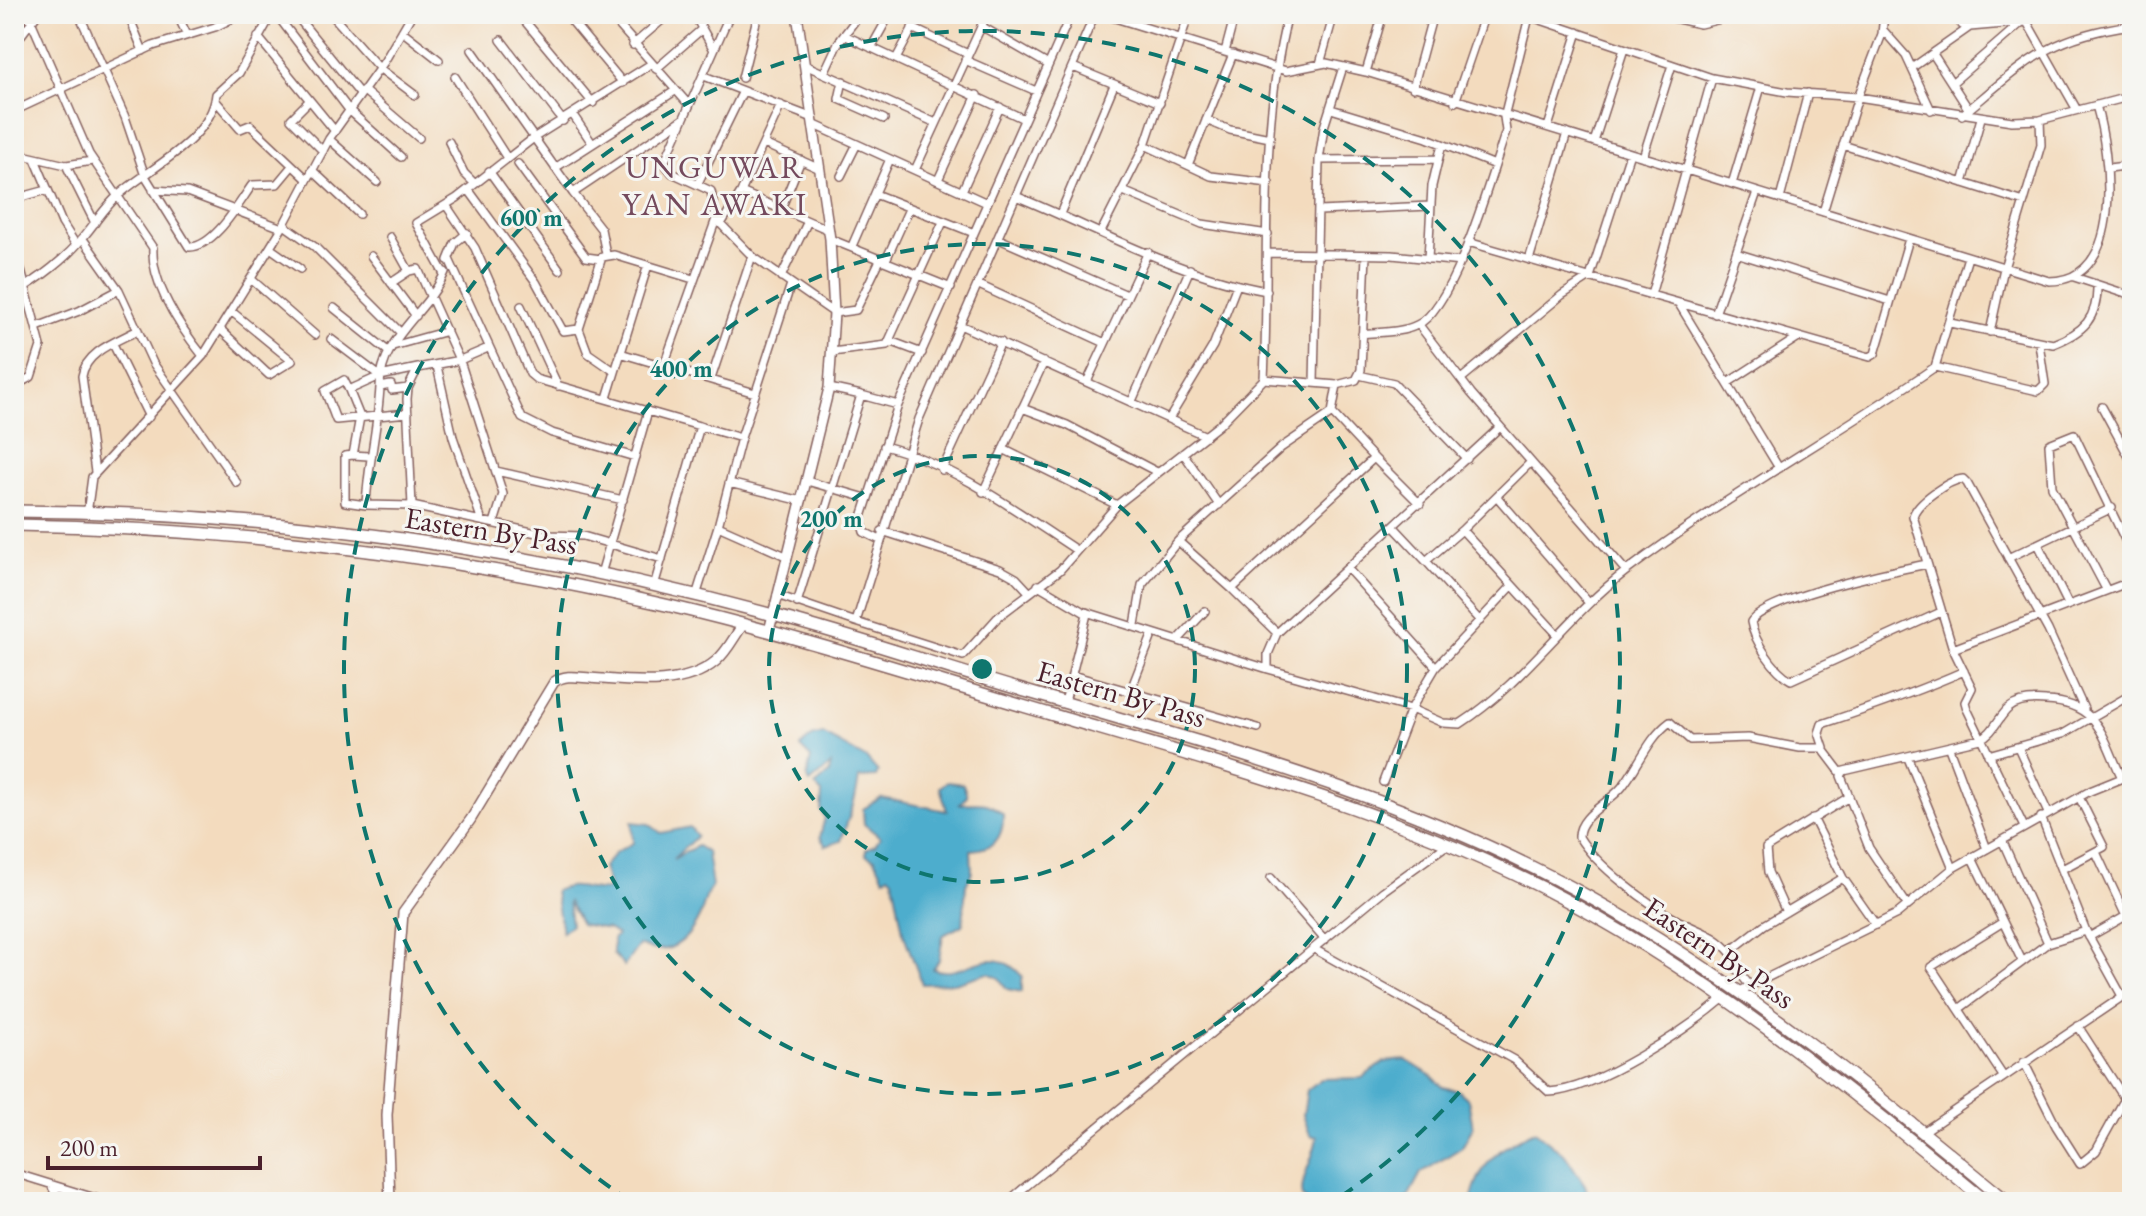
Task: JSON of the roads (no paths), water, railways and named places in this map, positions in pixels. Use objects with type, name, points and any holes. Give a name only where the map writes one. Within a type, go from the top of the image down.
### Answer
[{"type":"main road","name":"Eastern By Pass","points":[[14,511],[230,521],[351,534],[601,574],[773,615],[1272,764],[1482,843],[1593,899],[1745,988],[2008,1202]]},
{"type":"main road","name":"Eastern By Pass","points":[[14,525],[228,535],[396,555],[537,577],[769,631],[1258,775],[1447,845],[1586,912],[1724,998],[1781,1038],[1987,1202]]},
{"type":"street","points":[[14,45],[29,17],[37,14]]},
{"type":"street","points":[[79,14],[125,117],[145,176],[192,248],[215,233],[252,185],[277,184],[292,166]]},
{"type":"street","points":[[128,14],[143,51]]},
{"type":"street","points":[[177,14],[187,35]]},
{"type":"street","points":[[218,14],[222,24]]},
{"type":"street","points":[[14,111],[143,51],[222,24],[241,14]]},
{"type":"street","points":[[14,293],[26,287],[79,242],[117,196],[189,142],[216,94],[239,73],[274,14],[349,110],[401,157]]},
{"type":"street","points":[[295,14],[362,92],[419,138]]},
{"type":"street","points":[[331,14],[379,68],[415,95]]},
{"type":"street","points":[[95,472],[203,356],[283,227],[329,139],[412,14]]},
{"type":"street","points":[[519,14],[593,103]]},
{"type":"street","points":[[566,14],[623,83]]},
{"type":"street","points":[[633,45],[669,14]]},
{"type":"street","points":[[694,14],[714,50]]},
{"type":"street","points":[[730,14],[664,165],[712,193],[718,222],[752,256],[834,313],[856,310],[909,209]]},
{"type":"street","points":[[742,78],[758,14]]},
{"type":"street","points":[[769,631],[829,388],[834,313],[830,234],[797,14]]},
{"type":"street","points":[[824,73],[844,35],[860,14]]},
{"type":"street","points":[[871,48],[890,14]]},
{"type":"street","points":[[896,59],[916,14]]},
{"type":"street","points":[[915,170],[987,14]]},
{"type":"street","points":[[1029,592],[1016,578],[1000,569],[862,529],[866,498],[898,405],[1071,14]]},
{"type":"street","points":[[856,622],[907,452],[1095,14]]},
{"type":"street","points":[[1102,14],[1183,42],[1275,68],[1289,71],[1320,64],[1366,72],[1504,117],[1548,127],[2049,281],[2085,272],[2103,230],[2109,168],[2107,142],[2096,105]]},
{"type":"street","points":[[1101,232],[1145,145],[1183,42],[1189,14]]},
{"type":"street","points":[[1188,165],[1229,53],[1235,14]]},
{"type":"street","points":[[777,595],[963,656],[998,617],[1060,570],[1117,505],[1206,436],[1264,379],[1270,138],[1275,68],[1288,14]]},
{"type":"street","points":[[1320,64],[1334,14]]},
{"type":"street","points":[[1366,72],[1383,14]]},
{"type":"street","points":[[1413,88],[1433,14]]},
{"type":"street","points":[[1455,102],[1485,14]]},
{"type":"street","points":[[1656,14],[1700,24],[1742,14]]},
{"type":"street","points":[[1823,212],[1858,97],[1883,30],[1884,14]]},
{"type":"street","points":[[1952,14],[1962,25],[1970,27],[2024,20]]},
{"type":"street","points":[[612,15],[633,45],[689,105]]},
{"type":"street","points":[[1362,334],[1419,325],[1430,316],[1461,262],[1506,131],[1504,117],[1526,15],[1712,78],[1931,110],[1966,112],[1981,118],[2040,120],[2132,96]]},
{"type":"street","points":[[29,17],[93,161],[153,248],[150,258],[172,310],[203,356]]},
{"type":"street","points":[[2024,20],[2077,110]]},
{"type":"street","points":[[1953,82],[2024,20]]},
{"type":"street","points":[[1966,112],[2043,50],[2083,32],[2132,25]]},
{"type":"street","points":[[981,26],[1047,64]]},
{"type":"street","points":[[1913,67],[1970,27]]},
{"type":"street","points":[[912,28],[1036,91]]},
{"type":"street","points":[[444,274],[416,223],[446,205],[535,137],[653,66],[702,29]]},
{"type":"street","points":[[1883,30],[1913,67],[1931,110]]},
{"type":"street","points":[[402,31],[439,60]]},
{"type":"street","points":[[1548,127],[1578,32]]},
{"type":"street","points":[[844,35],[1024,119]]},
{"type":"street","points":[[258,37],[335,131]]},
{"type":"street","points":[[501,40],[563,121]]},
{"type":"street","points":[[1594,142],[1624,49]]},
{"type":"street","points":[[472,50],[601,229],[603,257],[579,329],[588,353],[614,371]]},
{"type":"street","points":[[1933,54],[1953,82],[1966,112]]},
{"type":"street","points":[[1643,157],[1672,65]]},
{"type":"street","points":[[807,66],[936,123]]},
{"type":"street","points":[[1073,67],[1160,103]]},
{"type":"street","points":[[1314,383],[1319,160],[1343,67]]},
{"type":"street","points":[[704,76],[742,93],[781,105],[857,144],[987,203]]},
{"type":"street","points":[[455,77],[507,158]]},
{"type":"street","points":[[1651,295],[1712,78]]},
{"type":"street","points":[[843,81],[839,99],[884,119]]},
{"type":"street","points":[[1060,214],[1114,85]]},
{"type":"street","points":[[1732,184],[1761,87]]},
{"type":"street","points":[[555,168],[675,91]]},
{"type":"street","points":[[698,183],[742,93]]},
{"type":"street","points":[[1780,199],[1808,93]]},
{"type":"street","points":[[938,180],[977,95]]},
{"type":"street","points":[[215,100],[240,129],[250,125],[307,179]]},
{"type":"street","points":[[309,101],[291,119],[323,151]]},
{"type":"street","points":[[664,365],[693,279],[718,222],[741,192],[781,105]]},
{"type":"street","points":[[962,191],[1000,107]]},
{"type":"street","points":[[1331,109],[1442,144],[1495,165]]},
{"type":"street","points":[[573,115],[592,143]]},
{"type":"street","points":[[1963,183],[1981,118]]},
{"type":"street","points":[[573,193],[683,120]]},
{"type":"street","points":[[1206,120],[1230,130],[1270,138]]},
{"type":"street","points":[[1990,332],[2004,268],[2041,145],[2040,120]]},
{"type":"street","points":[[1529,260],[1567,133]]},
{"type":"street","points":[[329,139],[377,182]]},
{"type":"street","points":[[449,142],[471,186],[536,282],[563,331],[579,329]]},
{"type":"street","points":[[764,144],[821,169]]},
{"type":"street","points":[[841,176],[857,144]]},
{"type":"street","points":[[1428,259],[1430,206],[1442,144]]},
{"type":"street","points":[[1145,145],[1232,181],[1269,183]]},
{"type":"street","points":[[1843,145],[2024,202]]},
{"type":"street","points":[[14,153],[66,165],[93,161]]},
{"type":"street","points":[[1461,379],[1562,295],[1590,277],[1630,153]]},
{"type":"street","points":[[35,159],[47,190],[79,242],[119,290],[153,363],[237,483]]},
{"type":"street","points":[[852,246],[890,159]]},
{"type":"street","points":[[1319,160],[1438,159]]},
{"type":"street","points":[[781,209],[801,160]]},
{"type":"street","points":[[518,164],[586,257],[648,265],[693,279]]},
{"type":"street","points":[[66,165],[95,223]]},
{"type":"street","points":[[2109,168],[2132,165]]},
{"type":"street","points":[[312,170],[359,214]]},
{"type":"street","points":[[489,171],[560,270]]},
{"type":"street","points":[[153,190],[175,188],[283,227],[315,247],[400,332]]},
{"type":"street","points":[[14,199],[47,190]]},
{"type":"street","points":[[1123,191],[1202,224],[1268,234]]},
{"type":"street","points":[[741,192],[808,221],[852,246],[951,288]]},
{"type":"street","points":[[1715,314],[1757,192]]},
{"type":"street","points":[[875,194],[974,233]]},
{"type":"street","points":[[1018,197],[1190,269],[1237,285],[1267,291]]},
{"type":"street","points":[[446,205],[467,233],[530,374],[558,386],[741,438]]},
{"type":"street","points":[[1319,211],[1430,206]]},
{"type":"street","points":[[781,277],[808,221]]},
{"type":"street","points":[[832,352],[883,348],[890,341],[943,222]]},
{"type":"street","points":[[366,505],[368,456],[378,414],[380,376],[400,332],[433,296],[455,243],[467,233]]},
{"type":"street","points":[[390,237],[409,271]]},
{"type":"street","points":[[999,239],[1127,295]]},
{"type":"street","points":[[1468,242],[1870,357],[1875,354],[1909,239]]},
{"type":"street","points":[[270,248],[300,269]]},
{"type":"street","points":[[14,386],[33,372],[41,346],[15,249]]},
{"type":"street","points":[[1087,382],[1148,252]]},
{"type":"street","points":[[1267,253],[1366,255],[1461,262]]},
{"type":"street","points":[[1736,253],[1890,301]]},
{"type":"street","points":[[1264,379],[1337,385],[1351,383],[1359,375],[1366,255]]},
{"type":"street","points":[[371,256],[416,316]]},
{"type":"street","points":[[711,379],[752,256]]},
{"type":"street","points":[[1038,585],[1086,612],[1268,669],[1411,709],[1443,723],[1460,724],[1523,670],[1556,633],[1626,571],[1935,367],[1968,257]]},
{"type":"street","points":[[449,259],[522,418],[552,433],[635,457]]},
{"type":"street","points":[[607,398],[648,265]]},
{"type":"street","points":[[391,283],[418,269],[433,296],[460,360],[503,494],[494,523]]},
{"type":"street","points":[[1132,401],[1190,269]]},
{"type":"street","points":[[2074,277],[2132,296]]},
{"type":"street","points":[[251,279],[315,335]]},
{"type":"street","points":[[696,596],[741,438],[791,284]]},
{"type":"street","points":[[979,285],[1105,343]]},
{"type":"street","points":[[1169,419],[1213,346],[1237,285]]},
{"type":"street","points":[[1950,323],[2039,343],[2059,342],[2092,318],[2098,306],[2097,285]]},
{"type":"street","points":[[37,327],[79,311],[119,290]]},
{"type":"street","points":[[1679,304],[1779,468]]},
{"type":"street","points":[[521,306],[558,386]]},
{"type":"street","points":[[334,308],[391,349]]},
{"type":"street","points":[[220,329],[269,375],[292,361],[231,311]]},
{"type":"street","points":[[960,325],[1206,436]]},
{"type":"street","points":[[1419,325],[1500,427],[1626,571]]},
{"type":"street","points":[[87,514],[95,472],[83,365],[90,356],[138,330]]},
{"type":"street","points":[[391,349],[447,331]]},
{"type":"street","points":[[1729,382],[1797,338]]},
{"type":"street","points":[[331,339],[380,376]]},
{"type":"street","points":[[890,341],[922,353]]},
{"type":"street","points":[[942,470],[1001,342]]},
{"type":"street","points":[[1935,367],[2038,391],[2045,384],[2039,343]]},
{"type":"street","points":[[113,344],[149,417]]},
{"type":"street","points":[[349,390],[380,376],[437,366],[488,348]]},
{"type":"street","points":[[620,353],[755,393]]},
{"type":"street","points":[[983,492],[1044,362]]},
{"type":"street","points":[[437,366],[453,437],[482,521]]},
{"type":"street","points":[[412,506],[408,388],[418,368]]},
{"type":"street","points":[[1359,375],[1394,383],[1467,459]]},
{"type":"street","points":[[353,455],[360,417],[349,390],[344,380],[325,391],[336,420],[360,417],[378,414],[408,413]]},
{"type":"street","points":[[380,387],[391,385],[392,390],[408,388]]},
{"type":"street","points":[[1135,625],[1142,585],[1178,541],[1282,447],[1332,413],[1337,385]]},
{"type":"street","points":[[829,388],[898,405]]},
{"type":"street","points":[[797,603],[861,395]]},
{"type":"street","points":[[2102,407],[2132,462]]},
{"type":"street","points":[[1022,408],[1067,425],[1157,472]]},
{"type":"street","points":[[601,574],[648,411]]},
{"type":"street","points":[[1332,413],[1420,504]]},
{"type":"street","points":[[654,586],[700,426]]},
{"type":"street","points":[[1268,669],[1268,654],[1277,633],[1500,427]]},
{"type":"street","points":[[2106,589],[2052,487],[2049,444],[2074,434],[2132,554]]},
{"type":"street","points":[[884,446],[907,452],[983,492],[1076,550]]},
{"type":"street","points":[[1003,449],[1117,505]]},
{"type":"street","points":[[1183,453],[1219,505]]},
{"type":"street","points":[[368,456],[345,456],[345,502],[412,506],[610,543],[662,559]]},
{"type":"street","points":[[1232,589],[1374,458]]},
{"type":"street","points":[[1426,561],[1498,498],[1531,462]]},
{"type":"street","points":[[496,471],[623,500]]},
{"type":"street","points":[[2024,827],[1965,705],[1972,688],[1953,649],[1913,513],[1960,478],[1967,483],[2040,615],[2084,709],[2093,717],[2122,778]]},
{"type":"street","points":[[807,481],[866,498]]},
{"type":"street","points":[[729,483],[802,501]]},
{"type":"street","points":[[1498,498],[1589,603]]},
{"type":"street","points":[[2008,558],[2112,508]]},
{"type":"street","points":[[718,526],[788,557]]},
{"type":"street","points":[[1394,527],[1480,621]]},
{"type":"street","points":[[1462,530],[1556,633]]},
{"type":"street","points":[[1178,541],[1277,633]]},
{"type":"street","points":[[2038,544],[2068,604]]},
{"type":"street","points":[[1927,564],[1832,587],[1761,611],[1751,622],[1752,630],[1774,664],[1791,680],[1941,612]]},
{"type":"street","points":[[1348,569],[1436,667]]},
{"type":"street","points":[[1953,649],[2132,581]]},
{"type":"street","points":[[1383,782],[1411,709],[1436,667],[1511,587]]},
{"type":"street","points":[[1179,639],[1205,611]]},
{"type":"street","points":[[1065,702],[1086,612]]},
{"type":"street","points":[[390,1202],[387,1115],[391,1035],[399,927],[412,896],[471,819],[554,682],[571,676],[634,682],[676,678],[702,671],[719,659],[742,626]]},
{"type":"street","points":[[1130,692],[1153,633]]},
{"type":"street","points":[[14,635],[18,644]]},
{"type":"street","points":[[1908,906],[1869,848],[1841,773],[1825,749],[1819,733],[1822,724],[1867,706],[1905,698],[1964,671]]},
{"type":"street","points":[[1072,675],[1258,728]]},
{"type":"street","points":[[1988,755],[2063,734],[2132,694]]},
{"type":"street","points":[[1841,773],[1980,739],[2017,704],[2060,702],[2084,709]]},
{"type":"street","points":[[1825,749],[1748,738],[1687,739],[1670,722],[1655,736],[1622,787],[1578,829],[1582,843],[1605,869],[1673,918],[1716,936],[1731,953],[1732,963],[1745,988],[1876,925],[1908,906],[1953,868],[2044,815],[2132,775]]},
{"type":"street","points":[[2018,747],[2088,934],[2122,996]]},
{"type":"street","points":[[1949,748],[1987,849]]},
{"type":"street","points":[[1908,758],[1953,868]]},
{"type":"street","points":[[1786,912],[1768,872],[1766,848],[1849,797]]},
{"type":"street","points":[[2062,869],[2096,852],[2103,844],[2079,797]]},
{"type":"street","points":[[1813,818],[1843,878],[1876,925]]},
{"type":"street","points":[[2002,840],[2048,943]]},
{"type":"street","points":[[1007,1202],[1325,940],[1447,845]]},
{"type":"street","points":[[2096,852],[2132,929]]},
{"type":"street","points":[[1972,858],[2022,961]]},
{"type":"street","points":[[1271,878],[1325,940]]},
{"type":"street","points":[[1731,953],[1741,942],[1843,878]]},
{"type":"street","points":[[1959,1009],[2048,943],[2088,934],[2126,916]]},
{"type":"street","points":[[2003,922],[1931,966],[2003,1076]]},
{"type":"street","points":[[1314,949],[1514,1060],[1549,1092],[1584,1083],[1648,1051],[1686,1029],[1724,998]]},
{"type":"street","points":[[1923,1132],[2132,990]]},
{"type":"street","points":[[2078,1026],[2125,1099]]},
{"type":"street","points":[[2024,1062],[2056,1126],[2080,1164],[2096,1151],[2132,1086]]},
{"type":"street","points":[[14,1173],[108,1202]]},
{"type":"street","points":[[51,1185],[60,1202]]},
{"type":"water","points":[[823,734],[867,759],[878,772],[876,777],[859,778],[841,841],[826,846],[820,837],[825,817],[821,811],[822,793],[815,786],[829,774],[831,765],[810,783],[807,777],[811,758],[800,747],[812,737]]},
{"type":"water","points":[[947,782],[963,784],[967,796],[960,804],[983,803],[992,806],[1003,814],[1003,822],[996,841],[971,850],[972,872],[966,885],[963,925],[943,935],[939,960],[933,969],[956,970],[988,960],[998,961],[1010,965],[1022,976],[1022,992],[1007,989],[999,978],[988,973],[954,983],[922,984],[903,932],[893,879],[889,875],[884,878],[875,859],[866,855],[866,849],[875,845],[880,837],[864,824],[863,809],[881,798],[947,811],[940,787]]},
{"type":"water","points":[[632,822],[649,824],[661,833],[690,827],[697,836],[673,859],[697,846],[707,852],[712,886],[695,925],[683,940],[668,949],[649,949],[639,945],[624,966],[613,954],[613,939],[617,935],[608,929],[581,924],[568,901],[571,925],[562,932],[555,891],[569,887],[606,890],[609,887],[603,867],[616,852],[633,843]]},
{"type":"water","points":[[1406,1060],[1432,1076],[1443,1087],[1459,1091],[1468,1099],[1473,1127],[1462,1147],[1421,1173],[1408,1197],[1399,1202],[1310,1202],[1302,1197],[1317,1137],[1310,1135],[1303,1115],[1307,1090],[1321,1079],[1362,1078],[1384,1062]]},
{"type":"water","points":[[1535,1131],[1565,1155],[1585,1185],[1590,1202],[1471,1202],[1479,1177],[1493,1158]]},
{"type":"district","name":"UNGUWAR YAN AWAKI","points":[[715,186]]}]
